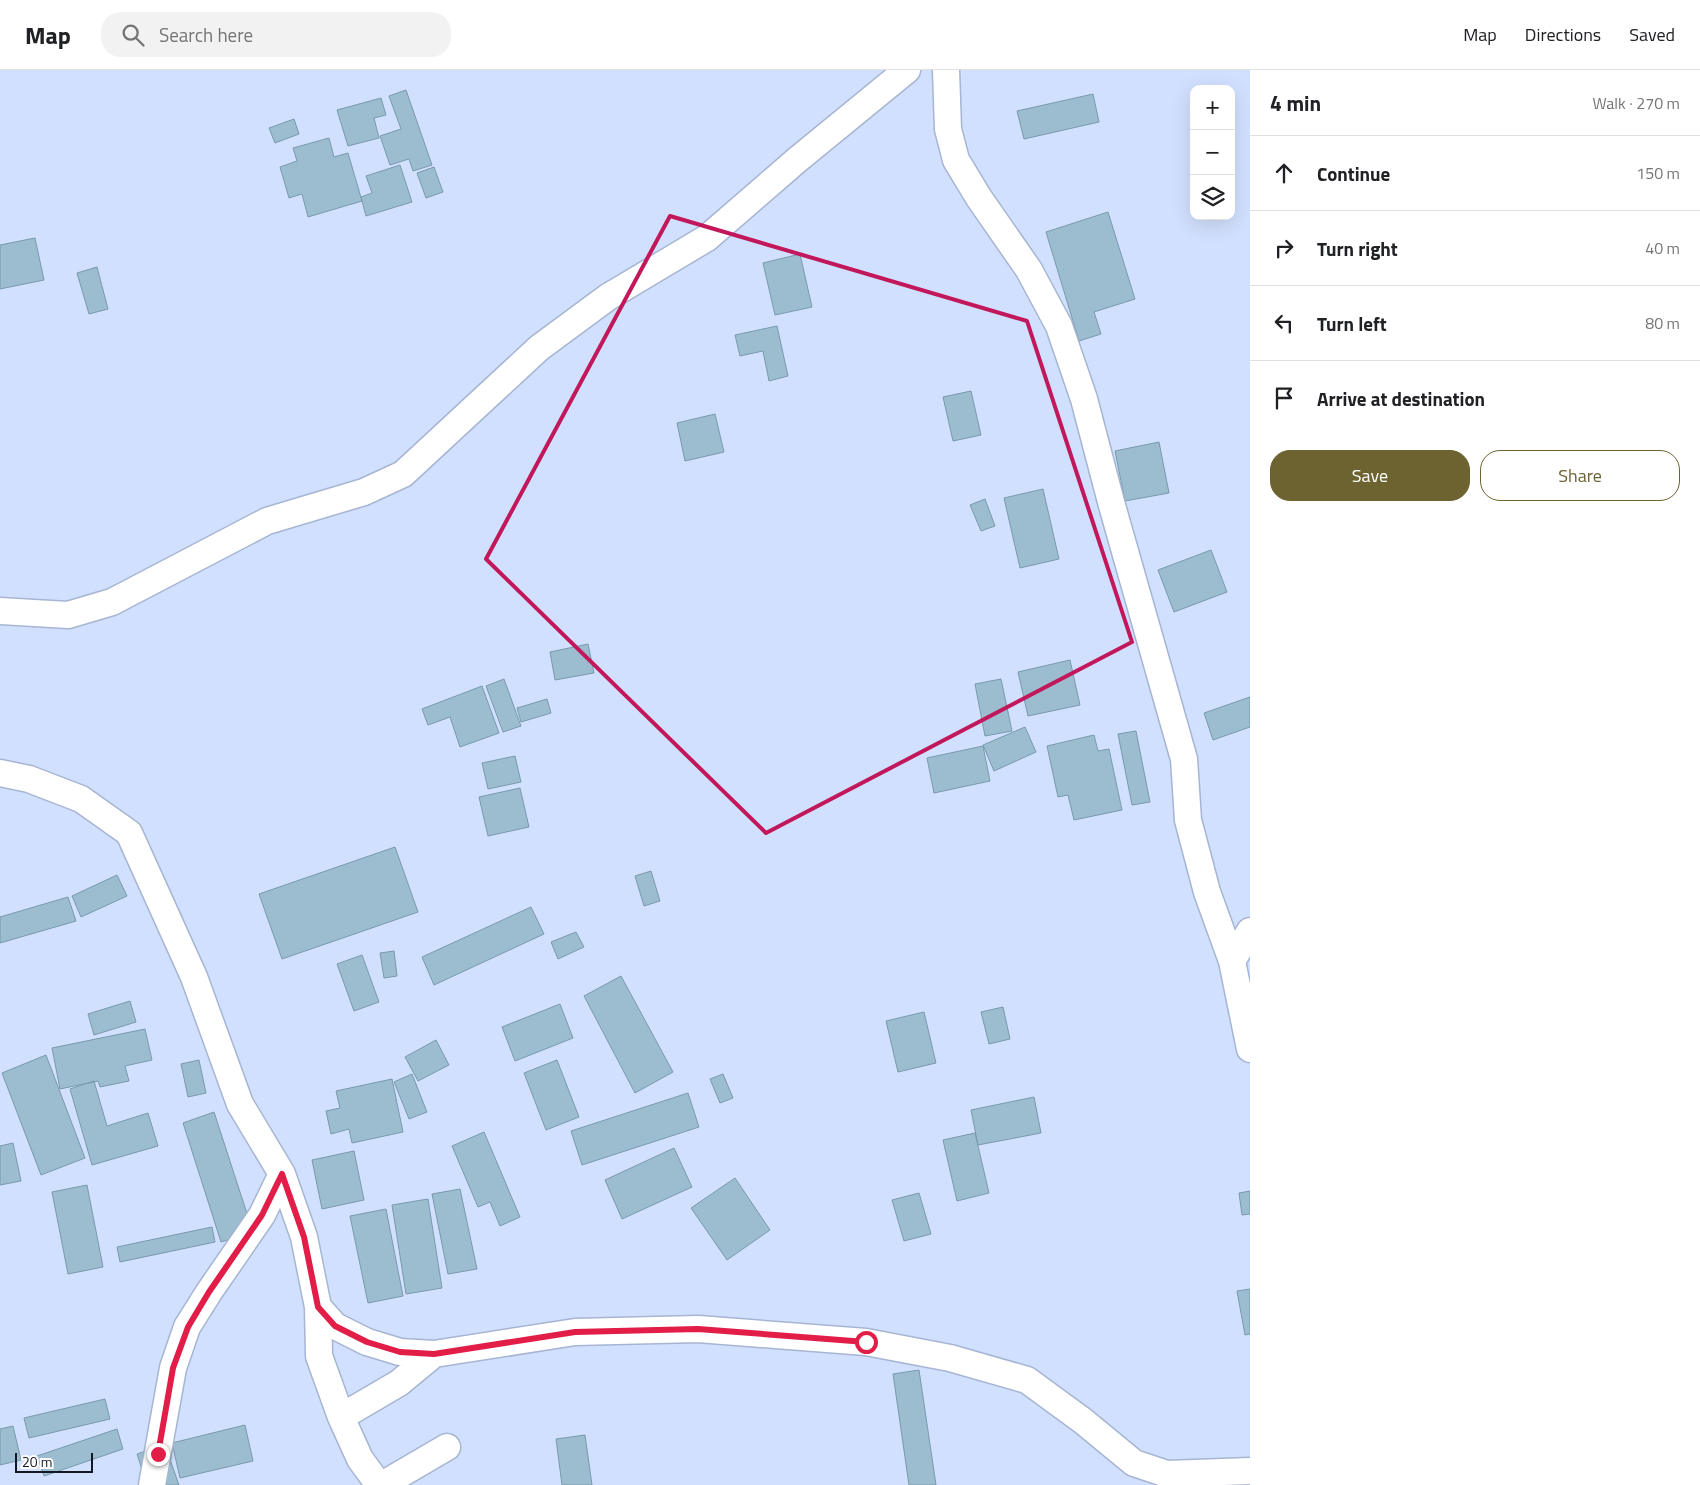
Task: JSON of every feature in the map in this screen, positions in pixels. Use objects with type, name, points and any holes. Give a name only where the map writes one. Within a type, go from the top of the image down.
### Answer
[{"type":"street","points":[[0,611],[68,615],[112,602],[267,521],[364,492],[403,474],[538,348],[608,297],[707,238],[797,160],[908,70]]},
{"type":"street","points":[[946,70],[948,129],[956,160],[979,198],[1029,270],[1054,318],[1084,399],[1111,502],[1184,759],[1188,820],[1207,892],[1232,961],[1250,1049]]},
{"type":"street","points":[[0,773],[29,779],[81,799],[129,832],[194,977],[240,1104],[282,1174],[304,1237],[318,1307],[319,1356],[341,1417],[360,1459],[380,1485],[447,1447]]},
{"type":"street","points":[[1232,961],[1250,931]]},
{"type":"street","points":[[152,1485],[173,1368],[188,1327],[209,1292],[262,1215],[282,1174]]},
{"type":"street","points":[[318,1307],[335,1326],[367,1342],[400,1352],[434,1354],[575,1332],[698,1329],[866,1342],[950,1358],[1027,1380],[1134,1463],[1167,1474],[1250,1471]]},
{"type":"street","points":[[341,1417],[400,1383],[434,1354]]},
{"type":"highlighted area","points":[[670,216],[1027,321],[1132,642],[766,833],[486,559]]},
{"type":"building","points":[[406,90],[432,165],[413,171],[409,159],[390,165],[380,136],[401,129],[389,96]]},
{"type":"building","points":[[1093,94],[1099,122],[1024,139],[1017,111]]},
{"type":"building","points":[[381,98],[386,115],[374,118],[379,138],[348,146],[337,110]]},
{"type":"building","points":[[294,119],[299,134],[275,143],[269,128]]},
{"type":"building","points":[[329,138],[334,157],[348,153],[362,201],[308,217],[302,194],[289,198],[280,167],[297,161],[293,148]]},
{"type":"building","points":[[400,165],[412,202],[366,216],[361,197],[372,193],[366,176]]},
{"type":"building","points":[[434,167],[443,192],[426,198],[417,173]]},
{"type":"building","points":[[1108,212],[1135,299],[1094,312],[1101,334],[1079,341],[1046,232]]},
{"type":"building","points":[[35,238],[44,280],[0,289],[0,245]]},
{"type":"building","points":[[800,254],[812,307],[775,315],[763,263]]},
{"type":"building","points":[[97,267],[108,309],[89,314],[77,273]]},
{"type":"building","points":[[777,326],[788,376],[769,381],[763,351],[740,356],[735,335]]},
{"type":"building","points":[[971,391],[981,435],[953,441],[943,397]]},
{"type":"building","points":[[715,414],[724,452],[685,461],[677,423]]},
{"type":"building","points":[[1159,442],[1169,493],[1125,501],[1115,451]]},
{"type":"building","points":[[1043,489],[1059,559],[1020,568],[1004,498]]},
{"type":"building","points":[[985,499],[995,526],[981,531],[970,505]]},
{"type":"building","points":[[1211,550],[1227,592],[1174,612],[1158,570]]},
{"type":"building","points":[[588,644],[594,673],[555,680],[550,652]]},
{"type":"building","points":[[1070,660],[1080,705],[1028,716],[1018,672]]},
{"type":"building","points":[[504,679],[521,726],[503,732],[486,686]]},
{"type":"building","points":[[1001,679],[1012,731],[985,736],[975,684]]},
{"type":"building","points":[[482,686],[499,733],[460,747],[450,717],[428,725],[422,709]]},
{"type":"building","points":[[1250,697],[1250,727],[1213,740],[1204,713]]},
{"type":"building","points":[[547,699],[551,713],[521,722],[517,708]]},
{"type":"building","points":[[1025,727],[1036,752],[994,771],[983,745]]},
{"type":"building","points":[[1136,731],[1150,802],[1132,805],[1118,734]]},
{"type":"building","points":[[1094,735],[1098,751],[1109,749],[1122,810],[1074,820],[1068,795],[1058,797],[1047,746]]},
{"type":"building","points":[[983,746],[990,781],[934,793],[927,758]]},
{"type":"building","points":[[515,756],[521,782],[488,789],[482,763]]},
{"type":"building","points":[[520,788],[529,827],[488,836],[479,797]]},
{"type":"building","points":[[395,847],[418,912],[282,959],[259,894]]},
{"type":"building","points":[[651,871],[660,901],[644,906],[635,876]]},
{"type":"building","points":[[117,875],[127,896],[81,917],[72,896]]},
{"type":"building","points":[[68,897],[76,921],[0,943],[0,917]]},
{"type":"building","points":[[531,907],[544,934],[434,985],[422,957]]},
{"type":"building","points":[[576,932],[584,947],[558,959],[551,942]]},
{"type":"building","points":[[394,951],[397,976],[384,978],[380,953]]},
{"type":"building","points":[[362,955],[379,1002],[354,1011],[337,964]]},
{"type":"building","points":[[621,976],[673,1072],[635,1093],[584,996]]},
{"type":"building","points":[[130,1001],[136,1022],[94,1035],[88,1014]]},
{"type":"building","points":[[560,1004],[573,1038],[515,1061],[502,1027]]},
{"type":"building","points":[[1003,1007],[1010,1039],[989,1044],[981,1012]]},
{"type":"building","points":[[924,1012],[936,1063],[898,1072],[886,1021]]},
{"type":"building","points":[[145,1029],[152,1060],[125,1066],[129,1081],[100,1087],[98,1081],[60,1089],[52,1048]]},
{"type":"building","points":[[436,1040],[449,1065],[418,1081],[405,1057]]},
{"type":"building","points":[[46,1055],[85,1158],[41,1175],[2,1073]]},
{"type":"building","points":[[199,1060],[206,1093],[188,1097],[181,1064]]},
{"type":"building","points":[[557,1060],[579,1117],[546,1130],[524,1073]]},
{"type":"building","points":[[412,1074],[427,1112],[409,1119],[394,1082]]},
{"type":"building","points":[[723,1074],[733,1098],[720,1103],[710,1079]]},
{"type":"building","points":[[392,1079],[403,1132],[352,1143],[349,1129],[331,1134],[326,1111],[340,1108],[336,1091]]},
{"type":"building","points":[[94,1081],[107,1126],[148,1113],[158,1146],[92,1165],[70,1089]]},
{"type":"building","points":[[688,1093],[699,1127],[582,1165],[571,1131]]},
{"type":"building","points":[[1034,1097],[1041,1133],[978,1145],[971,1110]]},
{"type":"building","points":[[214,1112],[253,1232],[221,1242],[183,1123]]},
{"type":"building","points":[[484,1132],[520,1217],[500,1226],[490,1202],[478,1207],[452,1146]]},
{"type":"building","points":[[975,1133],[989,1193],[957,1201],[943,1140]]},
{"type":"building","points":[[13,1143],[21,1181],[0,1185],[0,1146]]},
{"type":"building","points":[[674,1148],[692,1187],[622,1219],[605,1180]]},
{"type":"building","points":[[354,1151],[364,1200],[322,1209],[312,1160]]},
{"type":"building","points":[[735,1178],[770,1230],[727,1260],[691,1208]]},
{"type":"building","points":[[87,1185],[103,1267],[68,1274],[52,1192]]},
{"type":"building","points":[[460,1189],[477,1269],[448,1274],[432,1194]]},
{"type":"building","points":[[1250,1191],[1250,1214],[1242,1215],[1239,1193]]},
{"type":"building","points":[[919,1193],[931,1234],[904,1241],[892,1200]]},
{"type":"building","points":[[428,1199],[442,1288],[406,1294],[392,1205]]},
{"type":"building","points":[[386,1209],[403,1296],[368,1303],[350,1216]]},
{"type":"building","points":[[212,1227],[215,1242],[120,1262],[117,1247]]},
{"type":"building","points":[[1250,1289],[1250,1334],[1245,1335],[1237,1291]]},
{"type":"building","points":[[919,1370],[936,1485],[909,1485],[893,1374]]},
{"type":"building","points":[[105,1399],[110,1419],[29,1438],[24,1418]]},
{"type":"building","points":[[245,1425],[253,1461],[180,1478],[172,1443]]},
{"type":"building","points":[[13,1426],[21,1460],[0,1465],[0,1429]]},
{"type":"building","points":[[117,1429],[123,1449],[44,1476],[37,1456]]},
{"type":"building","points":[[585,1435],[592,1485],[562,1485],[556,1439]]},
{"type":"building","points":[[165,1445],[179,1485],[147,1485],[137,1454]]},
{"type":"route","points":[[158,1454],[173,1368],[188,1327],[209,1292],[262,1215],[282,1174],[304,1237],[318,1307],[335,1326],[367,1342],[400,1352],[434,1354],[575,1332],[698,1329],[866,1342]]}]
